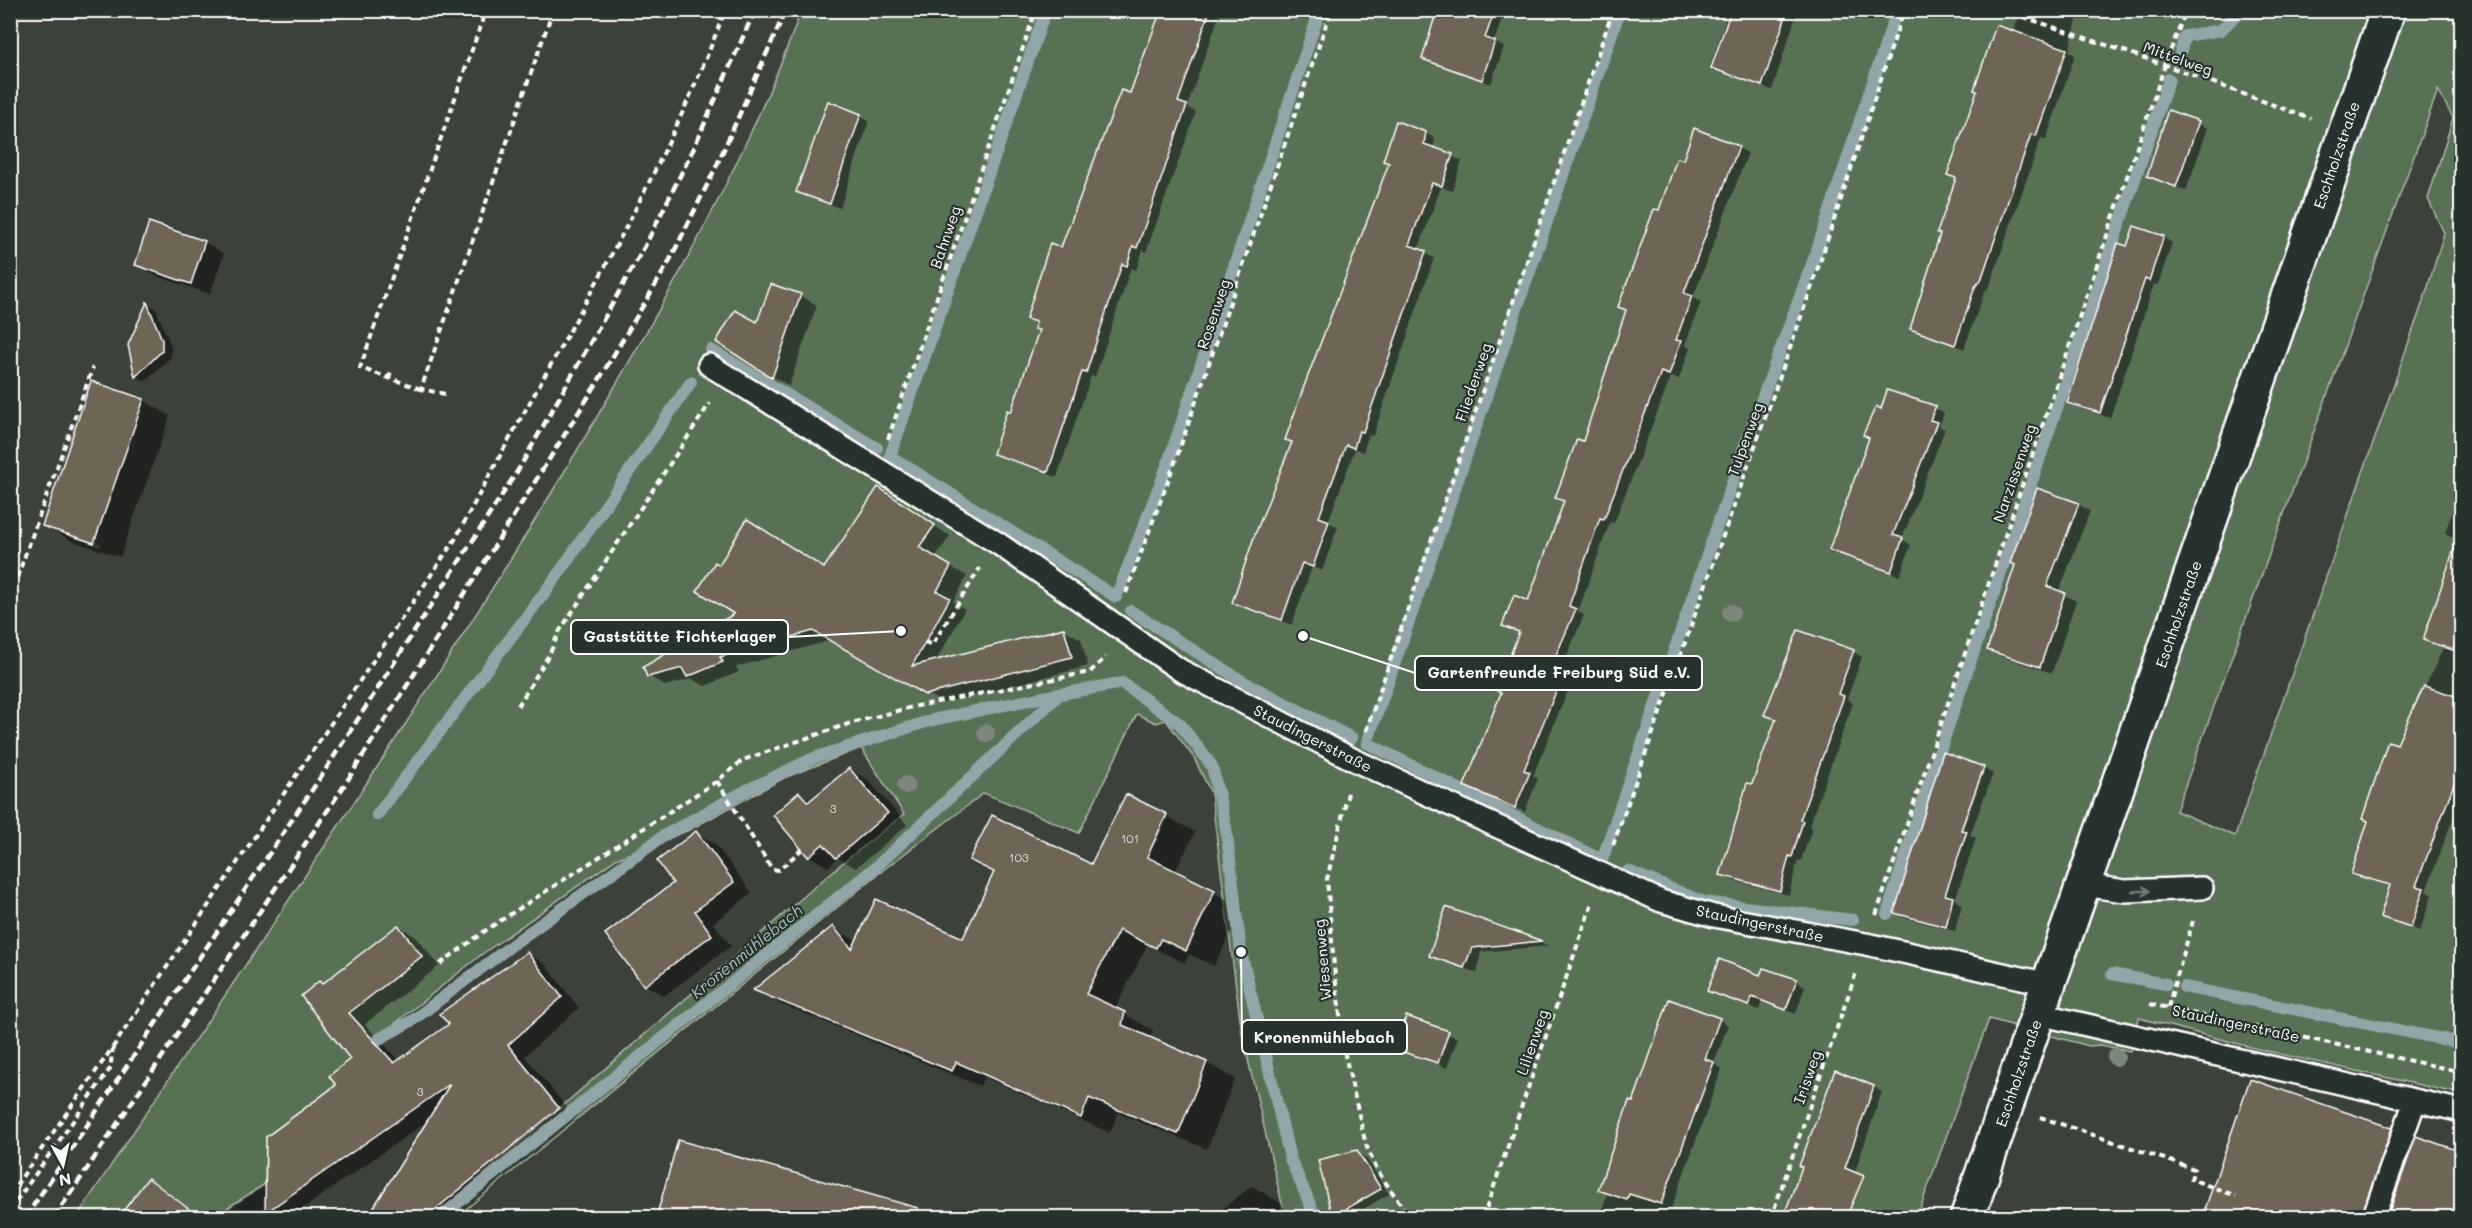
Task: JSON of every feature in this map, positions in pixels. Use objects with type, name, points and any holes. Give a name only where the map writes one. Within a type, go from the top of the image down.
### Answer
[{"type":"main road","name":"Eschholzstraße","points":[[1967,1218],[2388,10]]},
{"type":"lane","name":"Staudingerstraße","points":[[709,366],[999,544],[1180,670],[1356,761],[1661,900],[1714,916],[1866,944],[2044,999],[2415,1101],[2462,1111]]},
{"type":"lane","points":[[2083,885],[2125,891],[2202,888]]},
{"type":"lane","points":[[2373,1218],[2415,1101]]},
{"type":"path","points":[[445,394],[421,389],[360,368],[486,10]]},
{"type":"path","points":[[421,389],[553,10]]},
{"type":"path","points":[[10,1194],[113,1047],[456,538],[489,474],[582,311],[698,82],[725,10]]},
{"type":"path","name":"Bahnweg","points":[[877,471],[1036,10]]},
{"type":"path","name":"Rosenweg","points":[[1121,630],[1175,462],[1331,10]]},
{"type":"path","name":"Fliederweg","points":[[1356,761],[1613,10]]},
{"type":"path","name":"Tulpenweg","points":[[1603,874],[1812,286],[1904,10]]},
{"type":"path","name":"Mittelweg","points":[[2003,10],[2165,65],[2344,131]]},
{"type":"path","name":"Narzissenweg","points":[[1866,944],[2165,65],[2186,10]]},
{"type":"path","points":[[10,597],[93,366]]},
{"type":"path","points":[[388,378],[393,369]]},
{"type":"path","points":[[518,706],[550,653],[559,632],[727,377]]},
{"type":"path","points":[[925,642],[932,645],[987,557],[999,544]]},
{"type":"path","points":[[440,964],[489,928],[717,781],[743,760],[848,724],[912,707],[1090,672],[1121,630]]},
{"type":"path","name":"Wiesenweg","points":[[1356,761],[1327,879],[1334,967],[1345,1055],[1366,1145],[1377,1170],[1410,1218]]},
{"type":"path","points":[[717,781],[772,869],[779,870],[802,849]]},
{"type":"path","name":"Lilienweg","points":[[1483,1218],[1603,874]]},
{"type":"path","points":[[2168,1007],[2202,888]]},
{"type":"path","name":"Irisweg","points":[[1771,1218],[1866,944]]},
{"type":"path","name":"Staudingerstraße","points":[[2145,1003],[2462,1072]]},
{"type":"path","points":[[10,1210],[110,1069],[113,1047]]},
{"type":"path","points":[[2006,1108],[2062,1124],[2194,1169],[2191,1179],[2236,1196]]},
{"type":"green space","points":[[801,11],[2461,11],[2461,1094],[2258,1049],[2139,1018],[2130,1051],[2100,1045],[2089,1046],[1989,1019],[1917,1217],[1289,1217],[1283,1208],[1242,1034],[1211,793],[1194,758],[1166,720],[1156,723],[1137,714],[1079,833],[984,793],[882,871],[456,1217],[434,1217],[840,865],[904,814],[861,748],[784,778],[689,830],[616,859],[481,955],[329,1076],[336,1085],[266,1137],[265,1184],[213,1217],[76,1218],[389,750],[569,464],[696,243],[753,129]],"holes":[[[2438,90],[2453,118],[2428,199],[2444,233],[2426,293],[2235,836],[2176,811]]]},
{"type":"building","points":[[1161,10],[1210,10],[1178,102],[1187,105],[1137,248],[1133,246],[1127,266],[1122,264],[1086,373],[1082,372],[1048,472],[993,454],[1007,410],[1011,412],[1039,330],[1034,329],[1036,322],[1026,319],[1050,243],[1061,247],[1121,90],[1130,93]]},
{"type":"building","points":[[1437,10],[1495,10],[1485,38],[1495,41],[1482,80],[1422,59]]},
{"type":"building","points":[[1731,10],[1788,10],[1762,86],[1711,68]]},
{"type":"building","points":[[1996,25],[2067,49],[2036,136],[2031,134],[1981,280],[1975,287],[1955,345],[1910,329],[1940,234],[1937,233],[1956,178],[1947,175],[1977,91],[1974,90]]},
{"type":"building","points":[[828,101],[861,114],[830,204],[796,192]]},
{"type":"building","points":[[2168,110],[2199,121],[2176,187],[2147,176]]},
{"type":"building","points":[[1396,121],[1426,132],[1424,144],[1453,154],[1442,186],[1432,183],[1409,245],[1426,251],[1363,432],[1359,431],[1354,448],[1346,445],[1319,517],[1329,521],[1313,567],[1302,563],[1282,620],[1232,603],[1254,537],[1292,442],[1285,440],[1303,389],[1389,163],[1383,161]]},
{"type":"building","points":[[1694,128],[1739,146],[1684,293],[1692,296],[1676,340],[1681,341],[1669,375],[1661,372],[1604,519],[1600,518],[1569,606],[1576,609],[1551,667],[1564,672],[1524,770],[1530,772],[1515,808],[1464,786],[1501,693],[1497,691],[1519,632],[1502,626],[1514,595],[1528,601],[1564,501],[1555,498],[1577,439],[1583,441],[1626,310],[1618,307],[1654,209],[1659,210],[1677,158],[1683,160]]},
{"type":"building","points":[[149,222],[205,241],[191,284],[135,265]]},
{"type":"building","points":[[2134,226],[2164,236],[2149,281],[2145,279],[2100,413],[2067,403],[2118,243],[2127,246]]},
{"type":"building","points":[[771,284],[801,294],[772,378],[716,342],[735,310],[757,322]]},
{"type":"building","points":[[147,302],[162,340],[162,351],[135,377],[128,345]]},
{"type":"building","points":[[91,381],[144,399],[94,543],[42,526]]},
{"type":"building","points":[[1887,390],[1936,406],[1930,420],[1937,422],[1893,535],[1903,538],[1891,572],[1829,550],[1869,438],[1863,435],[1876,406],[1881,409]]},
{"type":"building","points":[[878,487],[935,525],[919,547],[951,566],[937,591],[950,598],[912,666],[1064,628],[1072,657],[925,695],[813,631],[720,657],[723,662],[687,677],[682,668],[647,677],[643,667],[734,614],[697,591],[715,562],[719,565],[747,519],[824,568]]},
{"type":"building","points":[[2037,488],[2079,503],[2047,586],[2065,593],[2040,667],[1987,650],[2015,565],[2010,563]]},
{"type":"building","points":[[2456,543],[2462,544],[2462,626],[2453,650],[2423,640]]},
{"type":"building","points":[[1798,630],[1854,650],[1838,694],[1844,696],[1800,820],[1803,821],[1792,857],[1789,856],[1780,891],[1720,875],[1747,783],[1752,784],[1776,719],[1764,715]]},
{"type":"building","points":[[2424,686],[2462,698],[2462,784],[2455,781],[2416,886],[2424,888],[2411,927],[2380,917],[2390,885],[2351,874],[2368,821],[2362,819],[2388,741],[2397,744]]},
{"type":"building","points":[[1943,752],[1984,767],[1961,830],[1967,831],[1945,895],[1953,897],[1946,927],[1894,913]]},
{"type":"building","points":[[849,768],[888,813],[836,858],[823,844],[808,857],[773,815],[799,792],[808,802]]},
{"type":"building","points":[[1126,794],[1167,814],[1147,857],[1215,890],[1186,951],[1161,939],[1156,948],[1119,930],[1086,994],[1125,1012],[1122,1025],[1207,1062],[1178,1134],[1089,1098],[1081,1118],[956,1062],[952,1071],[753,990],[833,926],[852,949],[876,899],[963,938],[994,872],[969,860],[992,815],[1091,864]]},
{"type":"building","points":[[696,831],[734,882],[695,911],[712,935],[644,986],[605,934],[673,883],[657,861]]},
{"type":"building","points":[[1446,907],[1542,941],[1472,948],[1464,968],[1429,956]]},
{"type":"building","points":[[398,925],[422,956],[349,1013],[394,1063],[449,1024],[439,1014],[527,952],[562,997],[508,1045],[559,1108],[425,1218],[367,1218],[450,1084],[265,1213],[266,1137],[336,1085],[329,1076],[350,1059],[301,996],[319,981],[322,984]]},
{"type":"building","points":[[1719,959],[1760,975],[1763,968],[1797,979],[1786,1010],[1752,997],[1749,1006],[1707,991]]},
{"type":"building","points":[[1669,999],[1720,1018],[1705,1059],[1714,1062],[1661,1204],[1629,1194],[1627,1200],[1598,1190],[1629,1101],[1633,1102]]},
{"type":"building","points":[[1406,1016],[1449,1031],[1438,1063],[1397,1050]]},
{"type":"building","points":[[1835,1070],[1874,1086],[1845,1168],[1864,1176],[1846,1218],[1783,1218],[1802,1167],[1799,1166]]},
{"type":"building","points":[[2250,1079],[2392,1128],[2361,1218],[2202,1218]]},
{"type":"building","points":[[2416,1136],[2462,1152],[2462,1218],[2387,1218]]},
{"type":"building","points":[[678,1140],[918,1208],[916,1218],[656,1218]]},
{"type":"building","points":[[1357,1150],[1381,1189],[1332,1217],[1318,1160]]},
{"type":"building","points":[[148,1178],[201,1218],[118,1218]]},
{"type":"waterway","points":[[1046,10],[890,456],[1116,597],[1166,469],[1320,10]]},
{"type":"waterway","points":[[1620,10],[1367,743],[1602,860],[1744,448],[1816,253],[1897,10]]},
{"type":"waterway","points":[[2179,57],[2185,36],[2221,30],[2241,10]]},
{"type":"waterway","points":[[1887,914],[1927,789],[2169,79]]},
{"type":"waterway","points":[[711,350],[877,448]]},
{"type":"waterway","points":[[377,815],[557,576],[691,382]]},
{"type":"waterway","points":[[1131,611],[1244,682],[1352,738]]},
{"type":"waterway","name":"Kronenmühlebach","points":[[439,1218],[876,867],[1060,694],[1122,683],[1180,724],[1212,766],[1226,828],[1241,952],[1290,1158],[1316,1218]]},
{"type":"waterway","name":"Kronenmühlebach","points":[[379,1039],[413,1020],[520,939],[665,835],[747,790],[814,758],[932,720],[1059,694]]},
{"type":"waterway","points":[[1628,871],[1704,902],[1853,920]]},
{"type":"waterway","points":[[2112,974],[2166,984]]},
{"type":"waterway","points":[[2184,987],[2462,1043]]},
{"type":"railway","points":[[25,1218],[322,775],[520,467],[645,246],[691,154],[755,10]]},
{"type":"railway","points":[[54,1218],[342,789],[597,383],[669,262],[716,167],[786,10]]},
{"type":"place","name":"Gaststätte Fichterlager","points":[[901,631]]},
{"type":"place","name":"Gartenfreunde Freiburg Süd e.V.","points":[[1303,636]]},
{"type":"place","name":"Kronenmühlebach","points":[[1241,952]]}]
